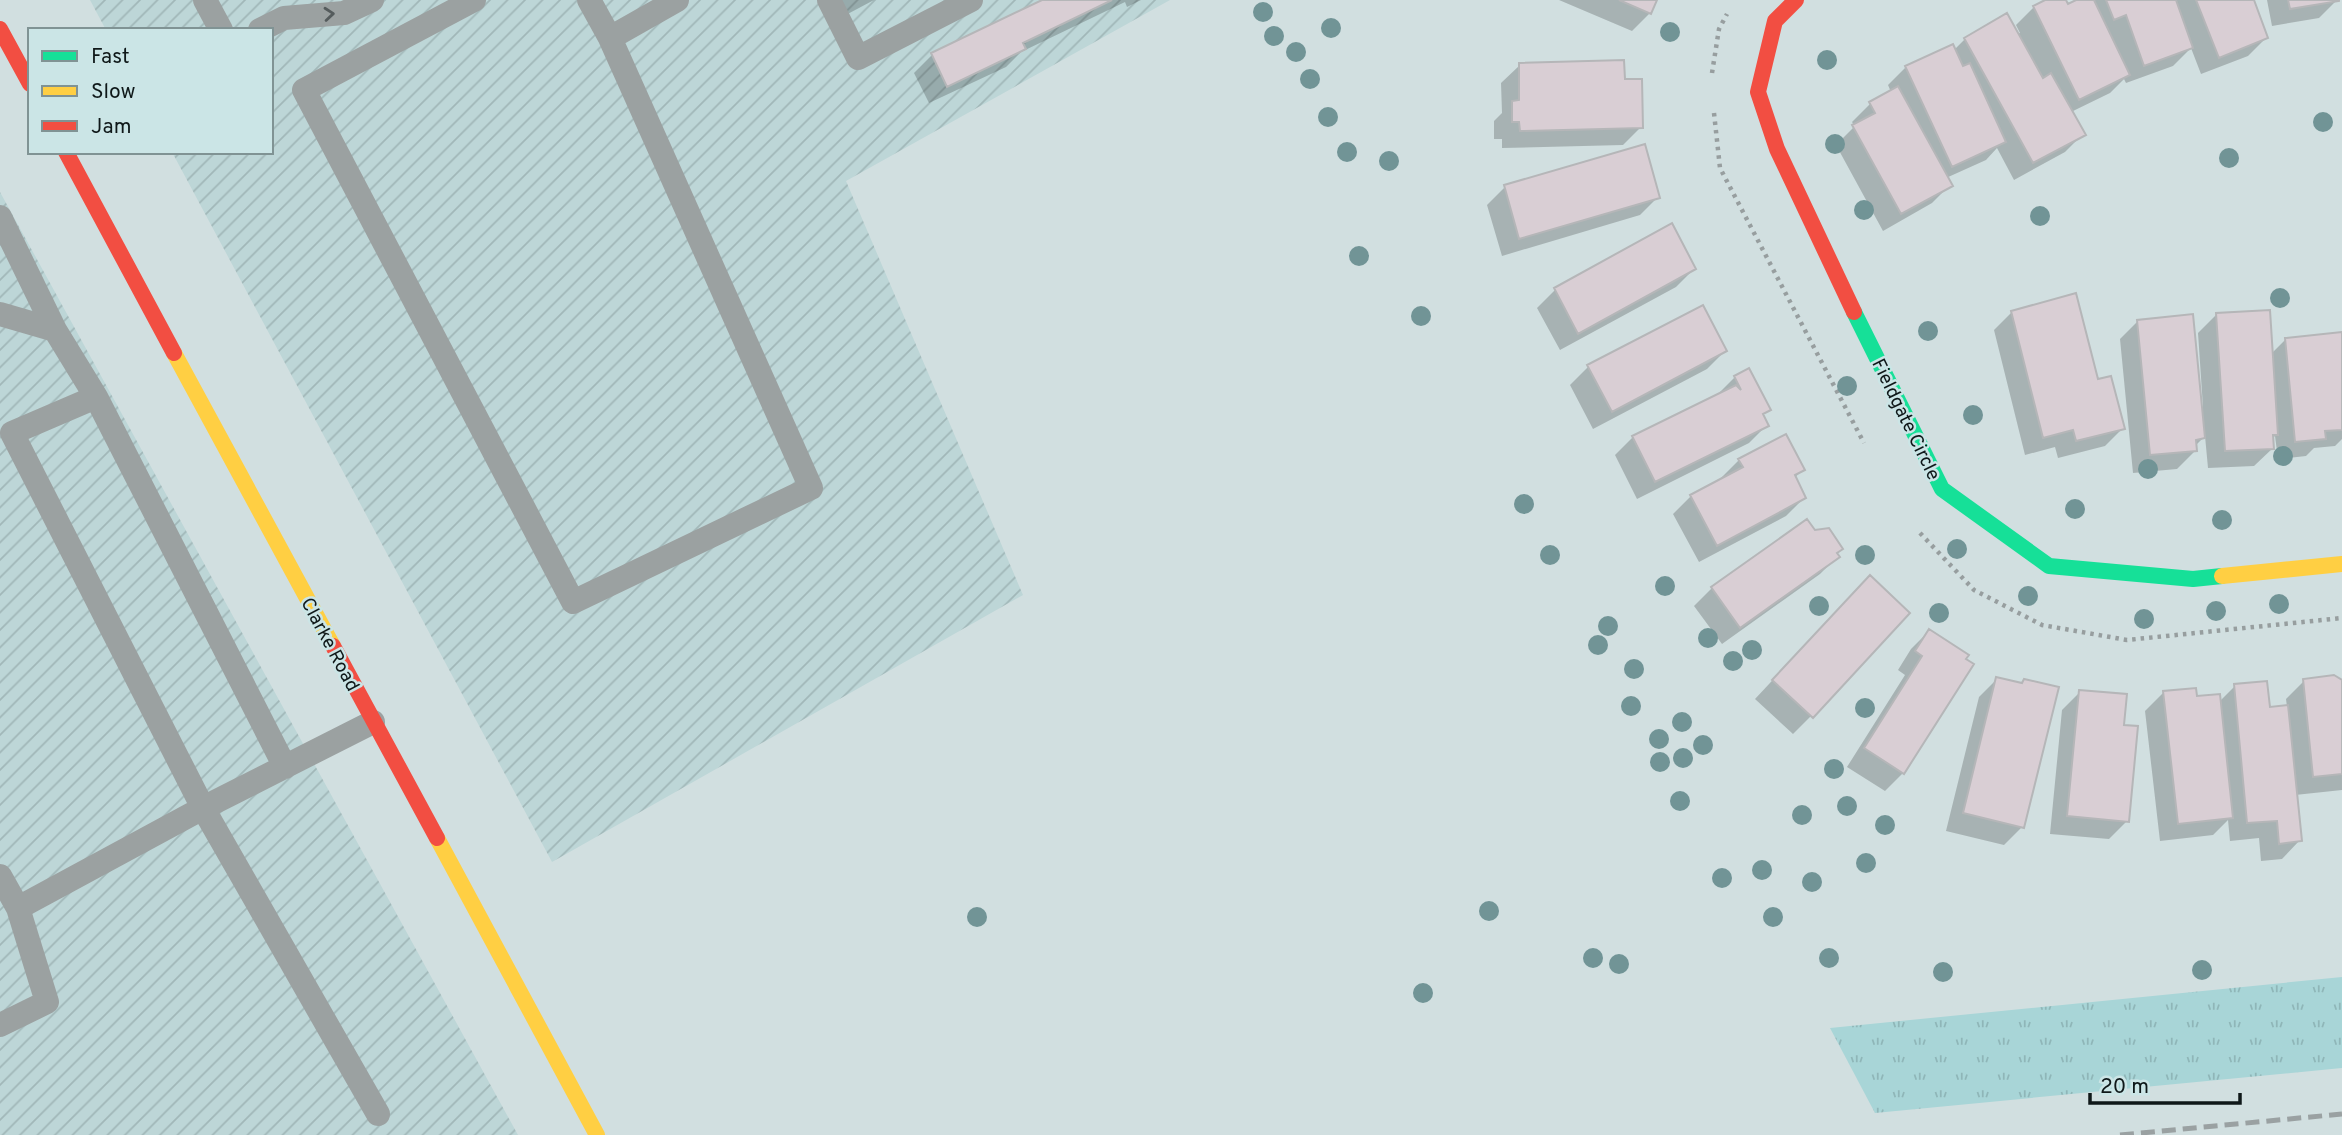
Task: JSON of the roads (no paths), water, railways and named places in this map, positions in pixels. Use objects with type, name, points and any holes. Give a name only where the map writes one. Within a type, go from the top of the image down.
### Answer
[{"type":"main road","name":"Fieldgate Circle","points":[[1796,0],[1775,21],[1758,92],[1777,149],[1828,259],[1942,489],[2049,566],[2193,579],[2342,564]]},
{"type":"main road","points":[[0,29],[28,80]]},
{"type":"main road","name":"Clarke Road","points":[[67,154],[597,1135]]},
{"type":"lane","points":[[205,0],[220,28]]},
{"type":"lane","points":[[263,28],[291,9],[344,13],[372,0]]},
{"type":"lane","points":[[474,0],[304,90],[573,602],[811,488],[610,38],[589,0]]},
{"type":"lane","points":[[610,38],[677,0]]},
{"type":"lane","points":[[829,0],[858,58],[971,0]]},
{"type":"lane","points":[[0,217],[55,330],[96,397],[285,767]]},
{"type":"lane","points":[[0,314],[55,330]]},
{"type":"lane","points":[[96,397],[12,433],[203,808],[377,1114]]},
{"type":"lane","points":[[18,908],[203,808],[373,722]]},
{"type":"lane","points":[[0,876],[18,908],[47,1002],[0,1025]]},
{"type":"railway","points":[[2120,1135],[2342,1114]]}]
